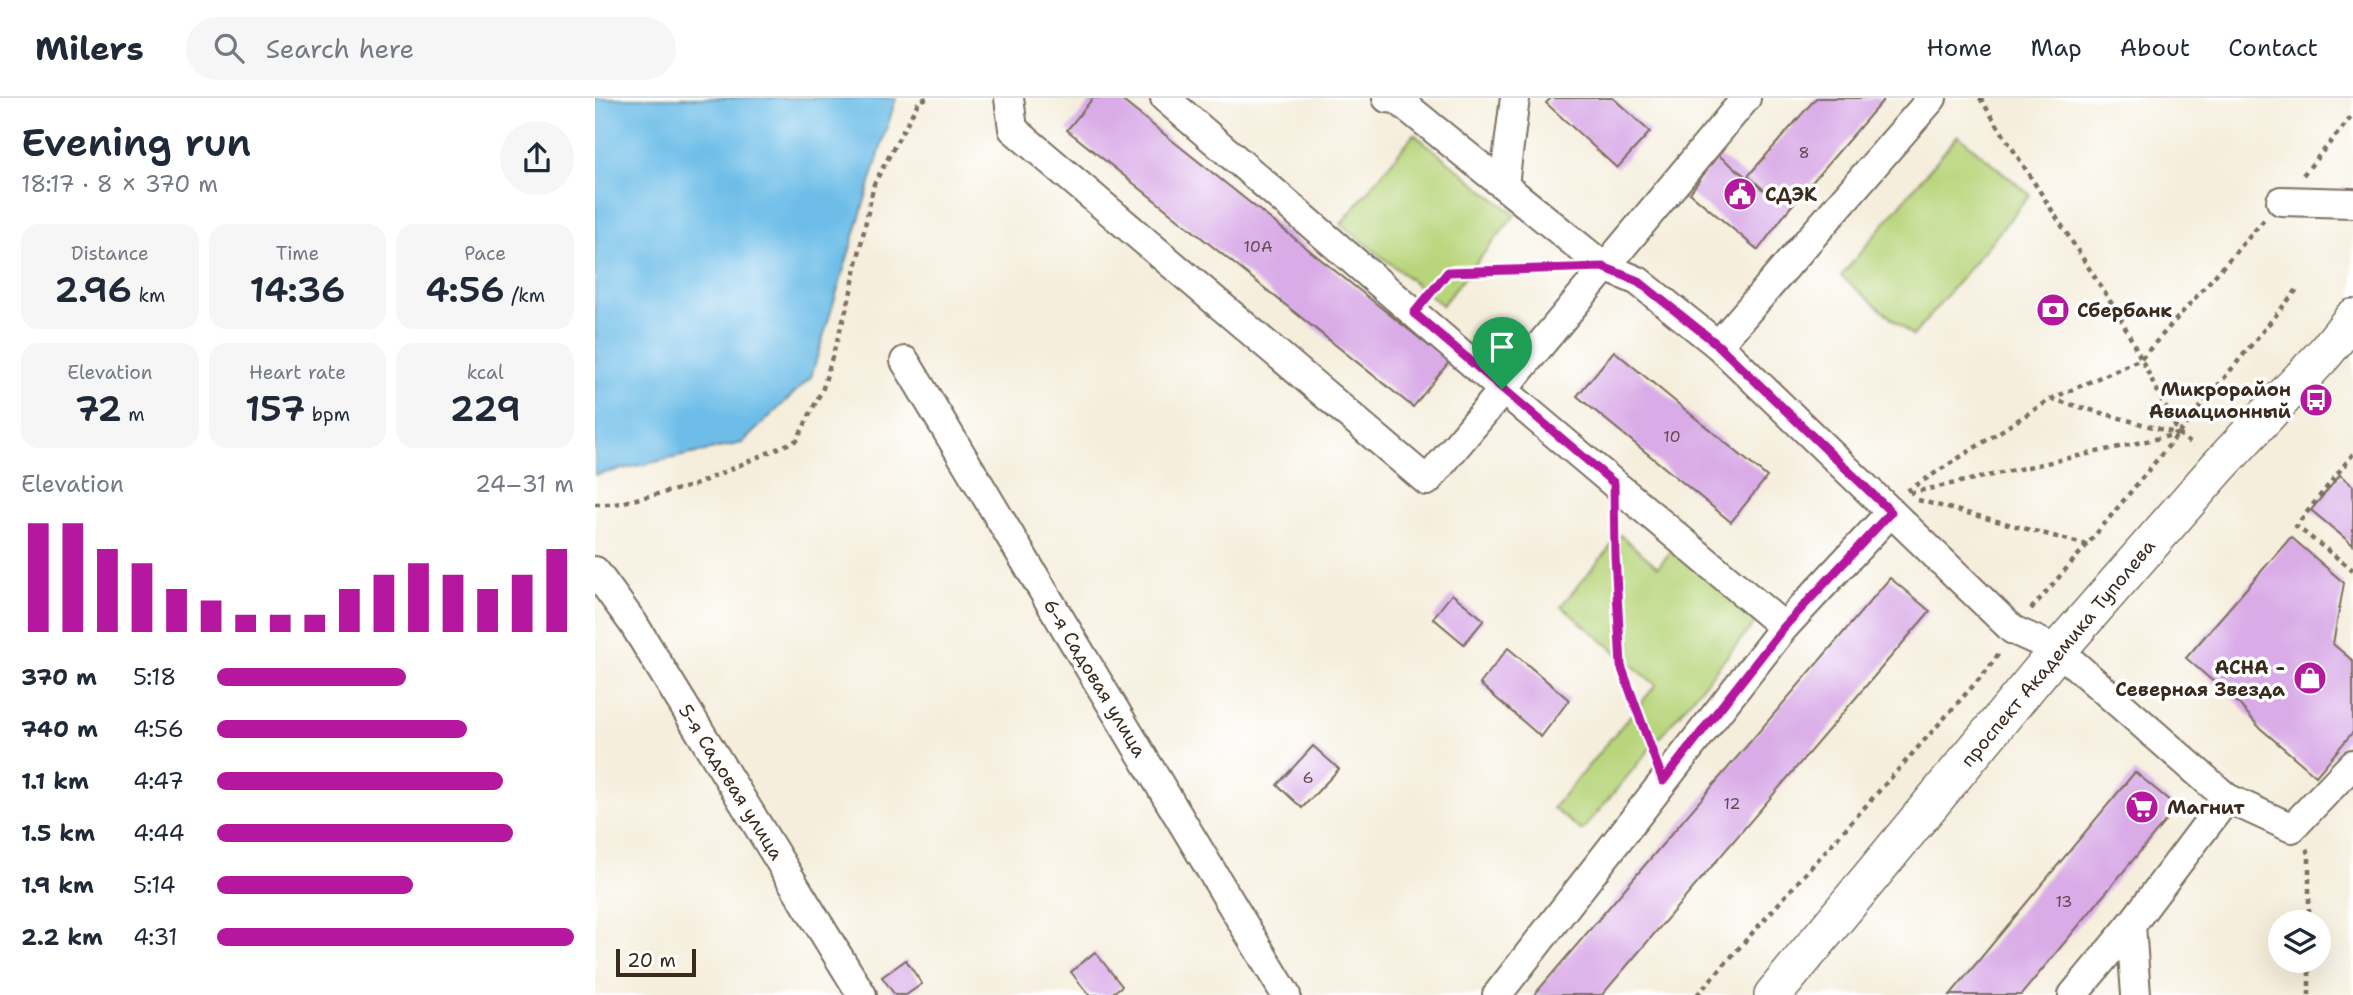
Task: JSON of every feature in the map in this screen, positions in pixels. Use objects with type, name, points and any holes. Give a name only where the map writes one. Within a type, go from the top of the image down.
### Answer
[{"type":"main road","name":"проспект Академика Туполева","points":[[1773,995],[2058,650],[2353,318]]},
{"type":"lane","points":[[1009,98],[1013,129],[1427,481],[1746,98]]},
{"type":"lane","points":[[1165,98],[1502,389],[1784,627]]},
{"type":"lane","points":[[1387,98],[1397,98],[1603,267],[1638,281],[1718,345],[1896,504],[2014,630],[2058,650],[2227,798],[2292,828],[2353,765]]},
{"type":"lane","points":[[1504,185],[1515,98]]},
{"type":"lane","points":[[1718,345],[1932,98]]},
{"type":"lane","points":[[2281,201],[2353,203]]},
{"type":"lane","name":"6-я Садовая улица","points":[[905,361],[1286,995]]},
{"type":"lane","points":[[1497,995],[1784,627],[1896,504]]},
{"type":"lane","name":"5-я Садовая улица","points":[[595,572],[633,623],[862,995]]},
{"type":"lane","points":[[2073,995],[2227,798]]},
{"type":"lane","points":[[2130,925],[2136,995]]},
{"type":"path","points":[[595,504],[615,504],[692,486],[797,440],[823,388],[849,300],[874,184],[919,101],[927,98]]},
{"type":"path","points":[[1980,98],[2119,314],[2179,434]]},
{"type":"path","points":[[1896,504],[2051,399],[2141,359],[2353,115]]},
{"type":"path","points":[[1414,313],[1448,272],[1603,267]]},
{"type":"path","points":[[1697,995],[1988,669],[2014,630],[2299,287]]},
{"type":"path","points":[[2051,399],[2179,434],[2194,446]]},
{"type":"path","points":[[1896,504],[2179,434]]},
{"type":"path","points":[[2353,454],[2296,526],[2353,570]]},
{"type":"path","points":[[1614,483],[1621,666],[1663,781]]},
{"type":"path","points":[[1896,504],[2087,545]]},
{"type":"path","points":[[2292,828],[2309,853],[2309,910]]},
{"type":"path","points":[[2309,973],[2309,995]]},
{"type":"green space","points":[[1414,134],[1515,215],[1442,305],[1341,224]]},
{"type":"green space","points":[[1958,135],[2030,195],[1913,336],[1841,276]]},
{"type":"green space","points":[[1620,535],[1658,567],[1673,549],[1758,619],[1582,831],[1553,808],[1656,685],[1561,606]]},
{"type":"water","points":[[595,98],[896,98],[811,377],[742,443],[595,475]]},
{"type":"building","points":[[1093,98],[1119,98],[1449,362],[1413,407],[1067,130]]},
{"type":"building","points":[[1551,98],[1613,98],[1650,132],[1617,168],[1546,103]]},
{"type":"building","points":[[1816,98],[1885,98],[1788,210],[1758,250],[1690,193],[1718,155],[1771,196],[1748,176]]},
{"type":"building","points":[[1614,351],[1767,477],[1731,522],[1577,396]]},
{"type":"building","points":[[2340,475],[2353,486],[2353,545],[2311,510]]},
{"type":"building","points":[[2291,537],[2344,583],[2333,644],[2353,661],[2353,732],[2316,776],[2186,658]]},
{"type":"building","points":[[1890,578],[1930,611],[1602,995],[1534,995]]},
{"type":"building","points":[[1452,594],[1484,620],[1464,644],[1433,618]]},
{"type":"building","points":[[1508,648],[1569,700],[1541,737],[1480,684]]},
{"type":"building","points":[[1313,746],[1339,769],[1302,808],[1277,785]]},
{"type":"building","points":[[2135,772],[2177,807],[2021,995],[1950,995]]},
{"type":"building","points":[[1095,952],[1122,986],[1110,995],[1089,995],[1071,972]]},
{"type":"building","points":[[906,960],[922,984],[906,995],[895,995],[882,977]]},
{"type":"place","name":"СДЭК","points":[[1740,194]]},
{"type":"place","name":"Сбербанк","points":[[2053,310]]},
{"type":"place","name":"Микрорайон Авиационный","points":[[2316,400]]},
{"type":"place","name":"АСНА - Северная Звезда","points":[[2310,678]]},
{"type":"place","name":"Магнит","points":[[2142,807]]},
{"type":"route","points":[[1603,267],[1638,281],[1718,345],[1891,512],[1784,627],[1663,781],[1621,666],[1614,483],[1502,389],[1414,313],[1448,272],[1603,267]]}]
